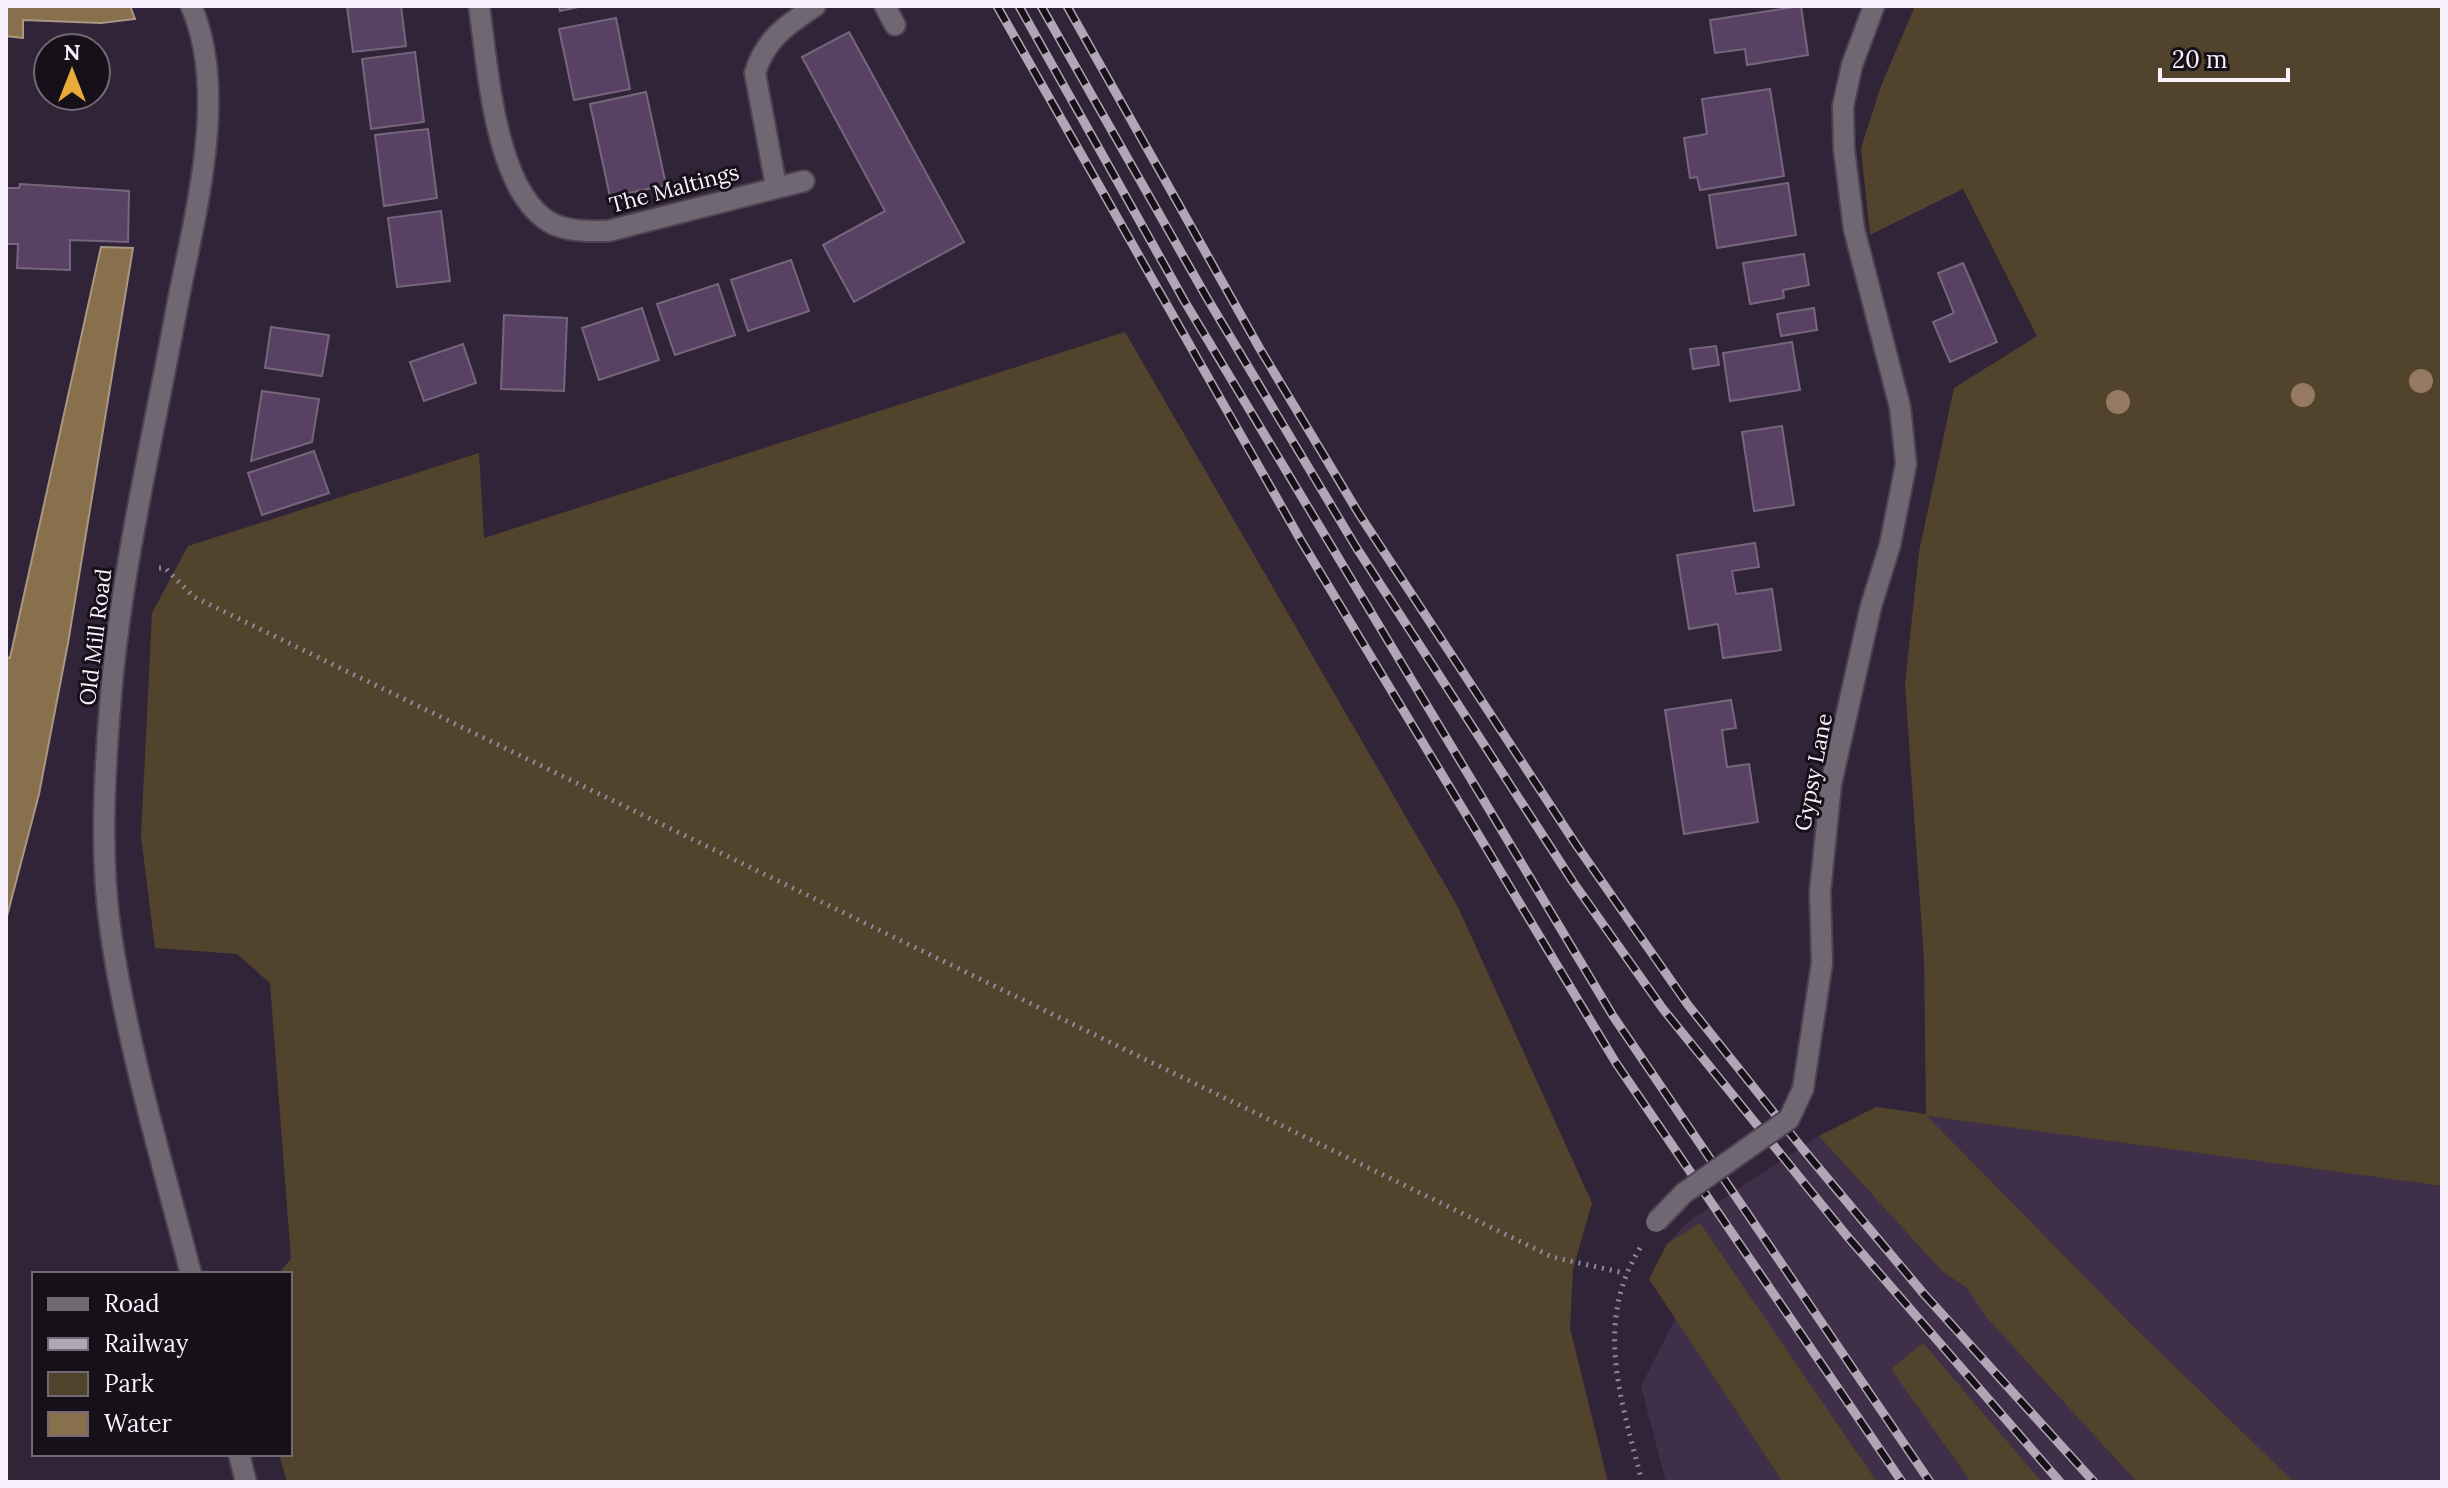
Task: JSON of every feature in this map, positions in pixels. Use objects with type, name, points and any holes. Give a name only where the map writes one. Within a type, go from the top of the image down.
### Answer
[{"type":"street","name":"Old Mill Road","points":[[190,1272],[134,1056],[110,931],[106,831],[109,710],[119,609],[202,158],[209,76],[199,25],[191,6]]},
{"type":"street","name":"The Maltings","points":[[479,6],[493,94],[513,179],[529,205],[552,223],[577,231],[608,231],[804,181]]},
{"type":"street","points":[[776,186],[755,73],[760,57],[776,33],[815,6]]},
{"type":"street","points":[[885,6],[895,25]]},
{"type":"street","name":"Gypsy Lane","points":[[1656,1222],[1684,1193],[1789,1119],[1803,1089],[1822,963],[1820,892],[1831,784],[1906,464],[1900,407],[1854,229],[1844,149],[1843,106],[1852,65],[1874,6]]},
{"type":"street","points":[[240,1456],[246,1482]]},
{"type":"path","points":[[128,565],[165,568],[194,597],[1552,1257],[1624,1273]]},
{"type":"path","points":[[1642,1482],[1613,1366],[1618,1297],[1624,1273],[1656,1222]]},
{"type":"shaded area","points":[[1876,1107],[2442,1186],[2442,1482],[1666,1482],[1641,1386],[1676,1317],[1649,1279],[1667,1244],[1690,1220],[1819,1136]]},
{"type":"green space","points":[[1915,6],[2442,6],[2442,1186],[1927,1116],[2131,1324],[2294,1482],[2137,1482],[1988,1319],[1966,1287],[1942,1271],[1819,1136],[1876,1107],[1926,1114],[1924,960],[1905,684],[1919,552],[1954,388],[2037,336],[1963,189],[1870,235],[1861,148],[1881,86]]},
{"type":"green space","points":[[1125,332],[1458,907],[1592,1203],[1573,1269],[1570,1328],[1608,1482],[287,1482],[280,1456],[292,1456],[292,1272],[280,1272],[291,1259],[270,983],[237,954],[155,948],[141,836],[152,613],[188,546],[479,453],[484,538]]},
{"type":"green space","points":[[1700,1223],[1877,1482],[1783,1482],[1649,1279],[1667,1244]]},
{"type":"green space","points":[[1923,1343],[2042,1482],[1971,1482],[1891,1369]]},
{"type":"water","points":[[6,6],[130,6],[135,19],[101,23],[23,20],[23,38],[6,36]]},
{"type":"water","points":[[101,247],[133,248],[68,643],[39,794],[6,920],[6,657],[10,658]]},
{"type":"building","points":[[347,6],[401,6],[406,46],[353,52]]},
{"type":"building","points":[[559,6],[583,6],[560,11]]},
{"type":"building","points":[[1801,6],[1808,55],[1747,65],[1745,49],[1715,53],[1710,20]]},
{"type":"building","points":[[616,18],[630,89],[574,100],[559,29]]},
{"type":"building","points":[[849,32],[964,242],[854,302],[823,245],[885,211],[802,57]]},
{"type":"building","points":[[415,52],[424,122],[371,129],[362,59]]},
{"type":"building","points":[[1770,89],[1784,176],[1700,190],[1697,177],[1690,178],[1684,138],[1707,134],[1702,99]]},
{"type":"building","points":[[646,92],[666,185],[610,197],[590,104]]},
{"type":"building","points":[[428,129],[437,198],[384,206],[375,135]]},
{"type":"building","points":[[1788,183],[1796,235],[1717,248],[1709,195]]},
{"type":"building","points":[[20,184],[129,191],[128,242],[70,240],[70,270],[17,268],[18,244],[6,244],[6,188],[19,188]]},
{"type":"building","points":[[441,211],[450,281],[397,287],[388,218]]},
{"type":"building","points":[[1804,254],[1809,285],[1783,290],[1784,298],[1750,304],[1743,263]]},
{"type":"building","points":[[791,260],[809,311],[748,331],[731,280]]},
{"type":"building","points":[[1963,263],[1997,342],[1950,362],[1933,322],[1954,313],[1938,273]]},
{"type":"building","points":[[718,284],[735,335],[675,355],[657,304]]},
{"type":"building","points":[[642,308],[659,360],[599,380],[582,328]]},
{"type":"building","points":[[1814,308],[1817,330],[1781,336],[1777,314]]},
{"type":"building","points":[[504,315],[567,318],[564,391],[501,389]]},
{"type":"building","points":[[271,327],[329,335],[322,376],[265,368]]},
{"type":"building","points":[[1792,342],[1800,390],[1730,401],[1723,353]]},
{"type":"building","points":[[463,344],[476,383],[424,401],[410,362]]},
{"type":"building","points":[[1716,346],[1719,365],[1693,369],[1690,349]]},
{"type":"building","points":[[262,391],[319,399],[312,442],[251,461]]},
{"type":"building","points":[[1782,426],[1794,505],[1754,511],[1742,432]]},
{"type":"building","points":[[314,451],[329,493],[262,515],[248,473]]},
{"type":"building","points":[[1755,543],[1759,567],[1732,571],[1736,594],[1772,589],[1781,650],[1723,658],[1718,624],[1689,629],[1677,555]]},
{"type":"building","points":[[1731,700],[1736,728],[1722,730],[1727,767],[1749,764],[1758,822],[1684,834],[1665,710]]},
{"type":"railway","points":[[997,6],[1300,539],[1616,1063],[1902,1482]]},
{"type":"railway","points":[[1019,6],[1185,302],[1613,1016],[1930,1482]]},
{"type":"railway","points":[[1041,6],[1207,298],[1356,547],[1573,882],[1663,1009],[1847,1236],[2060,1482]]},
{"type":"railway","points":[[1067,6],[1260,349],[1359,514],[1577,846],[1688,1005],[1802,1148],[1923,1293],[2094,1482]]}]
